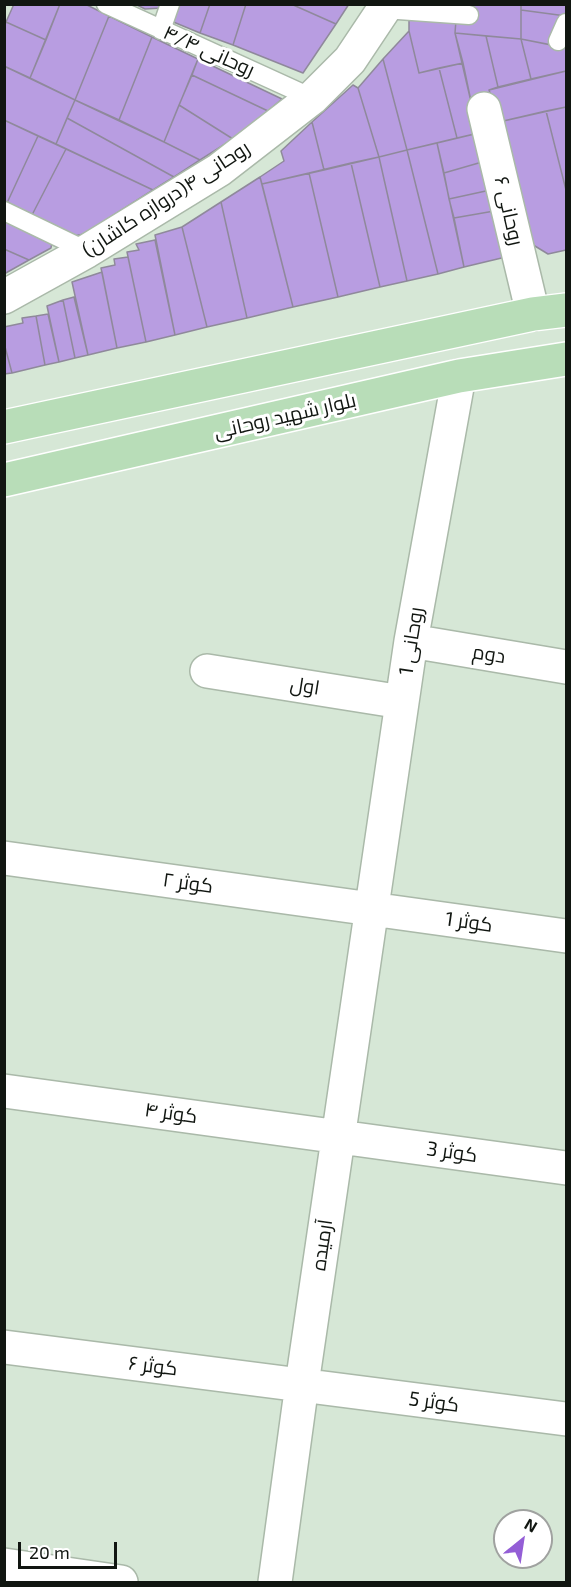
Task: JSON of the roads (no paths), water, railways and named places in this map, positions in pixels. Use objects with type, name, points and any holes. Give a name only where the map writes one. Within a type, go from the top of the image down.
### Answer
[{"type":"main road","points":[[4,427],[533,314],[567,310]]},
{"type":"main road","name":"بلوار شهید روحانی","points":[[4,480],[459,375],[567,359]]},
{"type":"street","name":"روحانی ۴(دروازه کاشان)","points":[[4,297],[87,251],[219,170],[312,98],[350,60],[384,7]]},
{"type":"street","name":"روحانی ۶","points":[[484,109],[533,314]]},
{"type":"street","name":"روحانی 1","points":[[372,909],[411,641],[459,375]]},
{"type":"street","name":"دوم","points":[[411,641],[567,667]]},
{"type":"street","name":"اول","points":[[207,671],[402,702]]},
{"type":"street","name":"کوثر ۲","points":[[4,858],[372,909]]},
{"type":"street","name":"کوثر 1","points":[[372,909],[567,936]]},
{"type":"street","name":"آرمیده","points":[[275,1582],[372,909]]},
{"type":"street","name":"کوثر ۴","points":[[4,1091],[338,1136]]},
{"type":"street","name":"کوثر 3","points":[[338,1136],[567,1168]]},
{"type":"street","name":"کوثر ۶","points":[[4,1347],[302,1384]]},
{"type":"street","name":"کوثر 5","points":[[302,1384],[567,1419]]},
{"type":"street","points":[[4,1566],[74,1579],[121,1582]]},
{"type":"lane","name":"روحانی ۴/۴","points":[[106,4],[312,98]]},
{"type":"lane","points":[[161,30],[170,4]]},
{"type":"lane","points":[[384,7],[469,15]]},
{"type":"lane","points":[[558,41],[567,23]]},
{"type":"lane","points":[[4,211],[87,251]]}]
